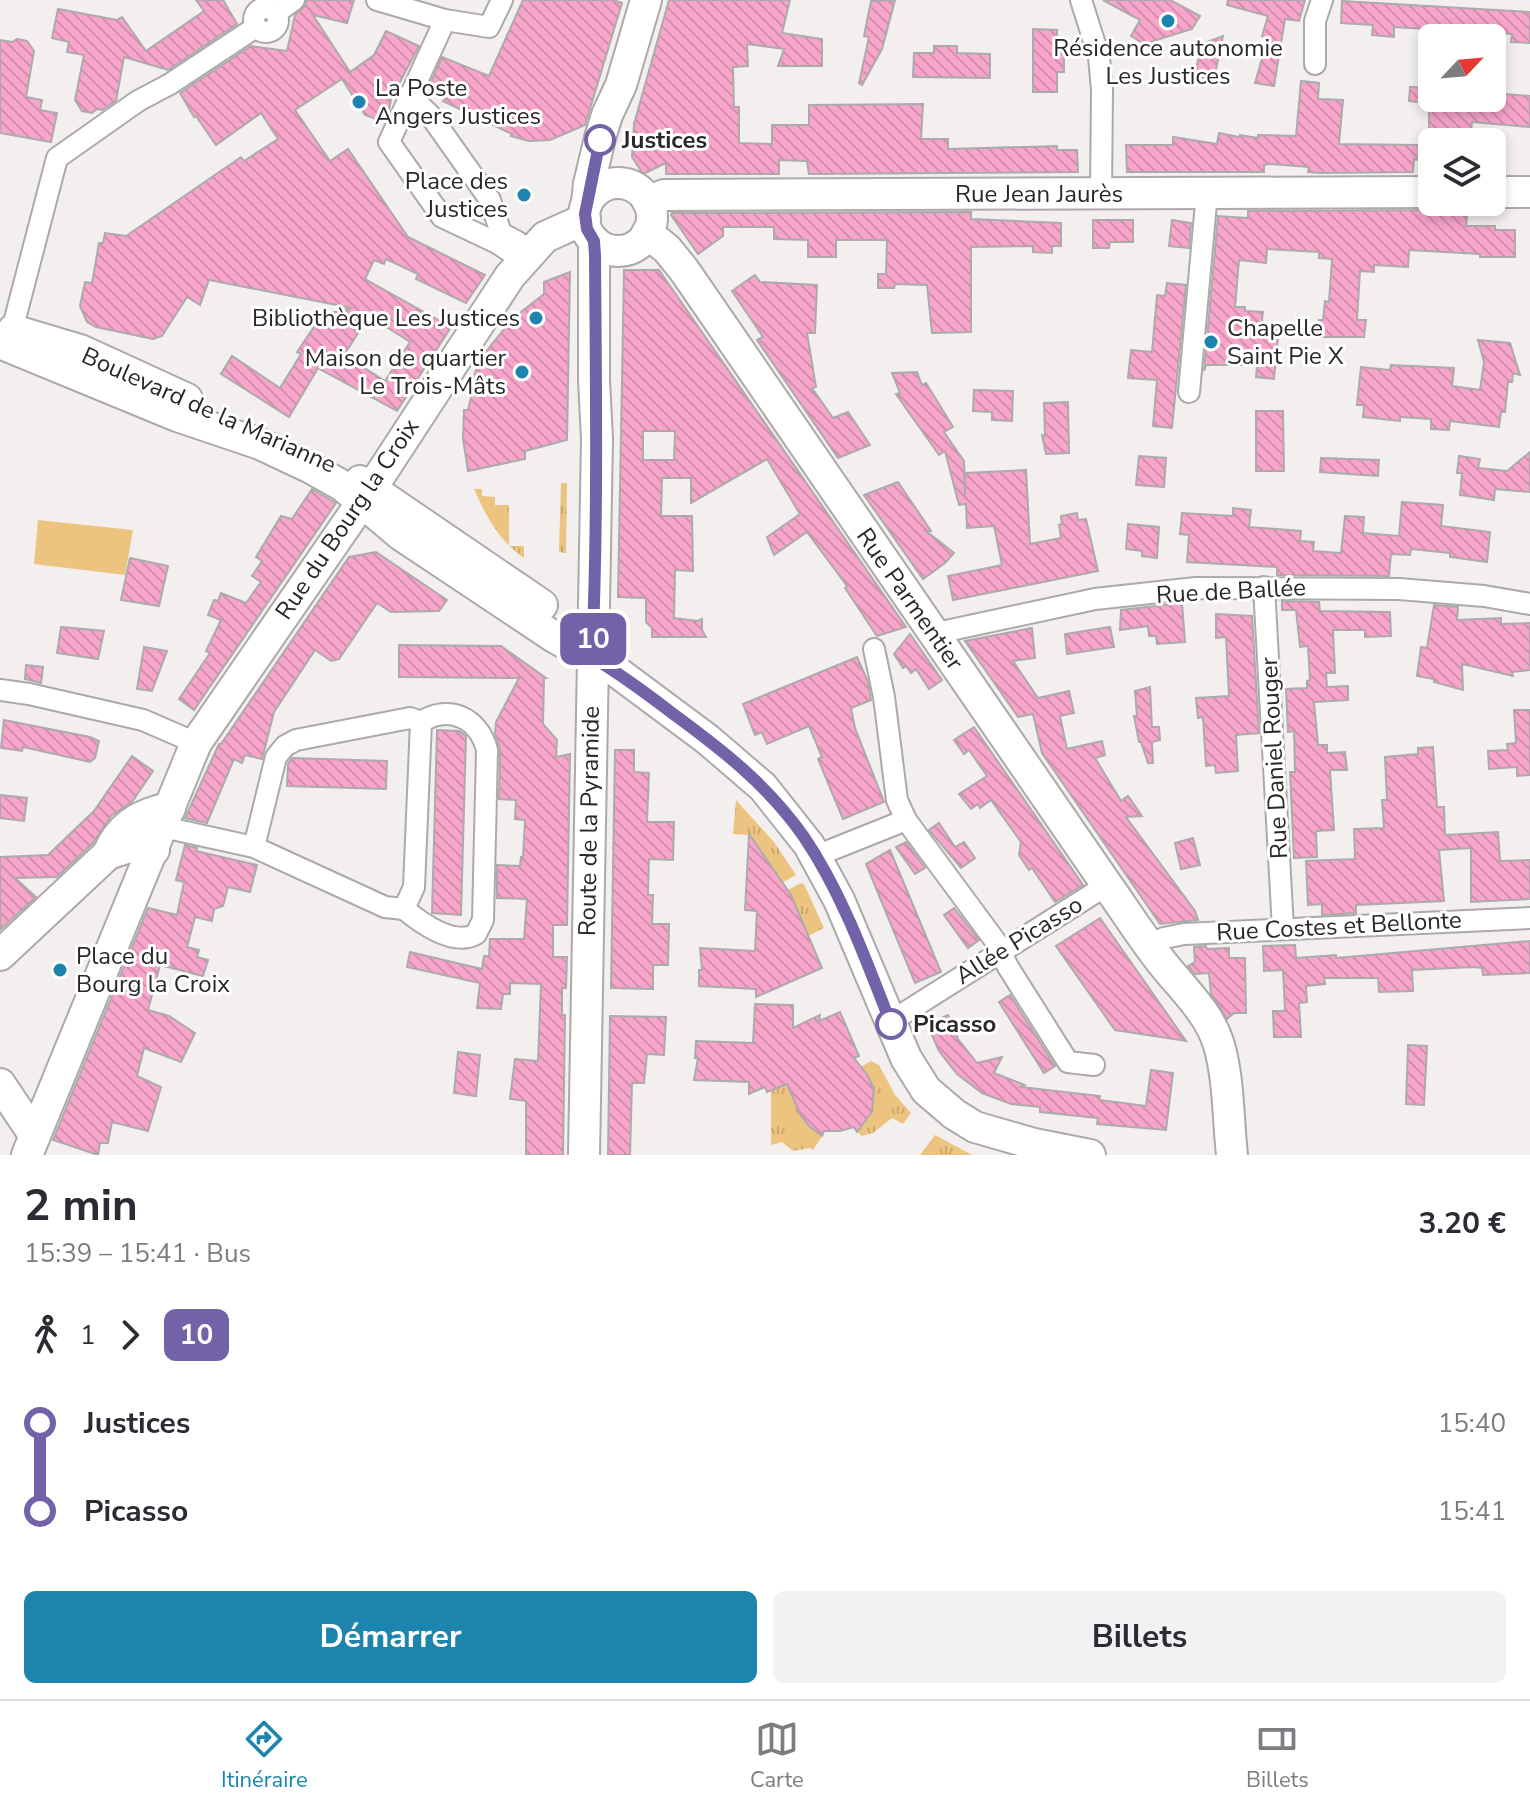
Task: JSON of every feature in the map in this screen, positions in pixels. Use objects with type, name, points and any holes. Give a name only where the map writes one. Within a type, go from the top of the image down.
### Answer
[{"type":"street","points":[[5,336],[57,158],[138,101],[170,84],[256,27],[264,31],[273,29],[277,22],[276,13],[294,0]]},
{"type":"street","points":[[377,0],[445,20],[489,27],[502,0]]},
{"type":"street","points":[[618,183],[615,147],[621,85],[646,0]]},
{"type":"street","points":[[1081,0],[1099,57],[1102,90],[1101,194]]},
{"type":"street","points":[[1315,64],[1315,21],[1322,0]]},
{"type":"street","points":[[445,20],[389,142],[442,217],[497,243],[523,260]]},
{"type":"street","name":"Route de la Pyramide","points":[[584,1155],[597,439],[594,380],[597,228],[589,184],[607,115],[621,85]]},
{"type":"street","points":[[409,95],[430,115],[490,200],[501,233],[518,242],[545,237]]},
{"type":"street","points":[[618,183],[636,188],[648,202],[652,220],[647,233],[634,246],[597,228],[600,189],[618,183]]},
{"type":"street","points":[[1189,392],[1207,192]]},
{"type":"street","name":"Rue Jean Jaurès","points":[[648,202],[664,195],[1418,192]]},
{"type":"street","points":[[1506,192],[1530,192]]},
{"type":"street","name":"Rue du Bourg la Croix","points":[[35,1149],[196,743],[366,495],[510,276],[545,237],[597,228]]},
{"type":"street","name":"Rue Parmentier","points":[[647,233],[667,249],[684,270],[1107,885],[1188,991],[1216,1037],[1224,1073],[1232,1155]]},
{"type":"street","name":"Boulevard de la Marianne","points":[[5,336],[80,350],[282,439],[352,475],[366,495],[573,625],[592,657]]},
{"type":"street","name":"Rue Daniel Rouger","points":[[1264,587],[1283,929]]},
{"type":"street","name":"Rue de Ballée","points":[[936,637],[953,630],[1095,599],[1196,588],[1399,589],[1484,596],[1530,604]]},
{"type":"street","points":[[874,649],[884,697],[897,800],[906,820],[1001,952],[1068,1062],[1094,1065]]},
{"type":"street","points":[[592,657],[736,761],[779,805],[816,856],[839,900],[916,1076],[935,1099],[975,1127],[1090,1155]]},
{"type":"street","points":[[0,690],[57,699],[143,720],[196,743]]},
{"type":"street","points":[[108,854],[113,839],[137,818],[162,828],[254,847],[385,907],[404,909],[420,922],[459,939],[476,934],[483,920],[485,742],[476,727],[462,716],[441,714],[421,722],[410,718],[296,740],[285,746],[276,757],[254,847]]},
{"type":"street","points":[[404,909],[414,887],[421,722]]},
{"type":"street","points":[[816,856],[906,820]]},
{"type":"street","points":[[0,955],[108,854],[129,847],[162,828]]},
{"type":"street","name":"Allée Picasso","points":[[890,1022],[1107,885]]},
{"type":"street","name":"Rue Costes et Bellonte","points":[[1159,957],[1173,935],[1530,918]]},
{"type":"street","name":"Rue Parmentier","points":[[1159,957],[1203,1038],[1217,1155]]},
{"type":"street","name":"Rue du Bourg la Croix","points":[[0,1084],[35,1149]]},
{"type":"green space","points":[[561,483],[567,483],[566,553],[559,552]]},
{"type":"green space","points":[[474,489],[482,489],[482,496],[495,497],[495,505],[509,505],[509,545],[500,536]]},
{"type":"green space","points":[[38,520],[133,530],[125,575],[34,564]]},
{"type":"green space","points":[[510,546],[524,546],[524,558],[515,551]]},
{"type":"green space","points":[[736,800],[774,842],[796,875],[783,882],[750,835],[733,834]]},
{"type":"green space","points":[[801,883],[824,928],[808,936],[788,890]]},
{"type":"green space","points":[[871,1061],[879,1065],[895,1095],[911,1113],[903,1124],[892,1118],[873,1133],[861,1136],[857,1130],[869,1115],[874,1099],[871,1082],[860,1067]]},
{"type":"green space","points":[[787,1084],[803,1120],[823,1135],[813,1150],[793,1151],[782,1142],[771,1145],[771,1091]]},
{"type":"green space","points":[[935,1135],[972,1155],[920,1155]]},
{"type":"building","points":[[196,0],[223,0],[237,24],[168,70],[124,57],[116,101],[92,113],[82,111],[75,100],[84,55],[67,52],[69,42],[52,38],[58,9],[117,20],[122,17],[146,51],[204,11]]},
{"type":"building","points":[[307,0],[354,0],[347,23],[313,15],[350,72],[374,55],[386,31],[419,46],[384,116],[376,119],[365,115],[342,79],[295,110],[330,161],[348,149],[408,237],[485,275],[466,303],[416,279],[418,274],[386,259],[384,264],[374,260],[365,279],[451,327],[397,411],[318,368],[289,417],[221,374],[232,356],[280,388],[301,354],[297,352],[322,315],[352,308],[209,280],[200,305],[187,297],[162,336],[153,339],[96,327],[87,322],[80,306],[85,282],[92,283],[99,243],[103,243],[105,233],[126,236],[241,157],[244,161],[278,139],[261,113],[216,145],[180,93],[251,46],[287,51],[295,15]],"holes":[[[369,316],[410,342],[385,381],[344,355]]]},
{"type":"building","points":[[523,0],[614,0],[622,3],[585,125],[550,140],[529,141],[511,136],[443,101],[445,98],[428,89],[442,57],[489,76]]},
{"type":"building","points":[[669,0],[790,0],[782,33],[822,39],[822,66],[778,66],[784,49],[747,44],[748,66],[733,67],[734,107],[739,107],[739,143],[772,144],[772,125],[809,125],[809,105],[923,104],[921,139],[948,139],[948,149],[1057,146],[1057,150],[1077,150],[1078,172],[809,174],[807,161],[779,160],[779,174],[666,174],[666,163],[643,174],[632,157],[634,124]]},
{"type":"building","points":[[895,0],[882,49],[862,85],[859,83],[869,37],[864,36],[871,1]]},
{"type":"building","name":"Résidence autonomie Les Justices","points":[[1103,0],[1170,0],[1200,16],[1192,29],[1144,44],[1131,36],[1140,20]]},
{"type":"building","points":[[1228,0],[1305,0],[1299,21],[1285,19],[1274,86],[1255,83],[1268,38],[1262,36],[1268,16],[1227,5]]},
{"type":"building","points":[[1342,1],[1530,12],[1530,43],[1511,42],[1512,34],[1506,34],[1506,24],[1418,24],[1418,28],[1394,27],[1394,37],[1372,35],[1373,25],[1341,23]]},
{"type":"building","points":[[1033,29],[1057,30],[1057,50],[1064,50],[1064,72],[1057,72],[1057,92],[1033,92]]},
{"type":"building","points":[[1223,36],[1214,79],[1194,77],[1202,44]]},
{"type":"building","points":[[17,39],[27,41],[34,51],[26,97],[42,100],[40,110],[57,113],[51,142],[0,133],[0,40],[12,42]]},
{"type":"building","points":[[934,46],[957,46],[957,53],[990,54],[990,78],[913,77],[914,53],[934,53]]},
{"type":"building","points":[[1301,81],[1319,83],[1318,99],[1343,100],[1339,144],[1418,145],[1418,160],[1414,159],[1413,172],[1321,173],[1308,172],[1309,167],[1269,164],[1264,165],[1264,172],[1127,172],[1126,145],[1173,145],[1173,137],[1217,144],[1219,133],[1258,138],[1258,135],[1296,136]]},
{"type":"building","points":[[1410,87],[1418,87],[1418,102],[1409,101]]},
{"type":"building","points":[[1506,94],[1530,96],[1530,127],[1472,122],[1471,128],[1429,128],[1429,112],[1506,112]]},
{"type":"building","points":[[1418,210],[1418,216],[1467,216],[1466,226],[1515,230],[1515,257],[1409,250],[1408,267],[1374,265],[1374,272],[1360,271],[1357,320],[1366,320],[1364,337],[1318,337],[1319,320],[1323,320],[1325,301],[1329,302],[1332,259],[1319,258],[1319,252],[1267,249],[1266,263],[1239,260],[1235,307],[1263,312],[1261,327],[1279,328],[1274,379],[1256,377],[1257,365],[1206,365],[1204,371],[1218,216],[1248,218],[1248,211]]},
{"type":"building","points":[[971,212],[971,219],[1061,223],[1061,246],[1052,246],[1052,253],[1033,252],[1033,246],[971,247],[971,332],[932,333],[927,285],[895,284],[894,288],[878,288],[878,274],[886,274],[887,240],[836,240],[836,257],[808,257],[808,240],[774,239],[774,227],[723,227],[723,236],[698,254],[671,215],[672,213]]},
{"type":"building","points":[[1093,220],[1133,220],[1133,242],[1110,242],[1109,248],[1093,248]]},
{"type":"building","points":[[1172,220],[1191,223],[1189,248],[1169,246]]},
{"type":"building","points":[[624,270],[659,270],[906,627],[877,636],[845,588],[847,586],[807,532],[774,555],[767,537],[800,514],[767,459],[691,503],[691,478],[662,478],[661,516],[692,516],[693,571],[675,570],[674,618],[702,619],[706,637],[652,637],[652,628],[646,622],[646,598],[618,597]],"holes":[[[643,431],[675,431],[674,460],[643,460]]]},
{"type":"building","name":"Maison de quartier Le Trois-Mâts","points":[[570,272],[567,440],[525,451],[525,459],[468,471],[463,439],[464,410],[468,410],[474,384],[471,383],[481,358],[512,319],[544,294],[544,282]]},
{"type":"building","points":[[755,275],[760,282],[817,285],[815,333],[807,333],[816,387],[812,388],[833,418],[848,412],[870,445],[838,458],[757,340],[763,337],[732,291]]},
{"type":"building","points":[[1167,283],[1186,285],[1172,428],[1153,426],[1157,380],[1128,378],[1131,350],[1152,352],[1157,295],[1165,296]]},
{"type":"building","points":[[1478,340],[1510,343],[1520,375],[1513,373],[1512,382],[1508,382],[1505,412],[1501,412],[1499,427],[1450,421],[1449,430],[1431,429],[1431,419],[1400,417],[1400,421],[1363,417],[1364,405],[1357,405],[1361,367],[1390,370],[1391,365],[1454,368],[1452,386],[1480,390],[1484,362]]},
{"type":"building","points":[[917,372],[922,385],[926,383],[953,427],[944,432],[964,461],[965,495],[965,473],[1026,470],[1030,544],[1061,538],[1061,516],[1077,513],[1078,520],[1086,519],[1098,571],[953,600],[948,576],[1002,565],[994,526],[967,528],[966,504],[959,505],[945,451],[939,455],[896,394],[900,393],[892,373]]},
{"type":"building","points":[[974,390],[1013,391],[1012,421],[992,420],[992,412],[973,411]]},
{"type":"building","points":[[1068,402],[1069,453],[1046,454],[1042,435],[1045,436],[1044,403]]},
{"type":"building","points":[[1256,411],[1283,411],[1284,471],[1256,471]]},
{"type":"building","points":[[1530,452],[1530,492],[1495,489],[1494,500],[1460,495],[1462,473],[1457,473],[1459,456],[1480,459],[1478,468],[1507,471]]},
{"type":"building","points":[[1139,456],[1166,458],[1164,487],[1136,485]]},
{"type":"building","points":[[1321,458],[1379,460],[1378,476],[1320,472]]},
{"type":"building","points":[[898,482],[931,531],[926,531],[954,553],[923,579],[864,495]]},
{"type":"building","points":[[312,489],[336,503],[194,710],[179,699],[210,653],[206,651],[221,620],[208,615],[214,600],[218,601],[221,593],[246,603],[261,582],[252,576],[262,561],[256,557],[281,516],[292,519]]},
{"type":"building","points":[[1402,502],[1443,505],[1441,526],[1490,532],[1487,562],[1450,557],[1450,553],[1411,549],[1410,555],[1391,554],[1389,576],[1277,575],[1277,567],[1187,562],[1189,535],[1180,534],[1182,513],[1233,516],[1233,508],[1251,510],[1249,527],[1301,531],[1300,541],[1314,542],[1313,551],[1341,553],[1345,516],[1364,517],[1363,533],[1399,536]]},
{"type":"building","points":[[1128,524],[1159,527],[1157,558],[1142,556],[1142,551],[1126,549]]},
{"type":"building","points":[[376,552],[447,600],[439,611],[391,612],[377,603],[339,659],[331,661],[315,650],[274,712],[262,759],[245,755],[242,763],[234,759],[207,823],[185,818],[219,744],[349,557]]},
{"type":"building","points":[[130,558],[168,566],[159,606],[121,600]]},
{"type":"building","points":[[1282,601],[1319,602],[1320,611],[1390,612],[1391,636],[1365,637],[1365,630],[1333,630],[1335,673],[1326,673],[1327,687],[1348,686],[1348,700],[1314,702],[1318,745],[1327,745],[1327,753],[1345,752],[1347,770],[1330,770],[1334,830],[1316,831],[1317,857],[1294,858],[1290,772],[1295,772],[1294,731],[1288,732],[1286,689],[1307,688],[1307,681],[1310,680],[1308,646],[1300,647],[1296,610],[1282,610]]},
{"type":"building","points":[[1182,603],[1185,642],[1157,644],[1156,636],[1149,636],[1148,626],[1120,630],[1121,610]]},
{"type":"building","points":[[1434,605],[1458,607],[1457,620],[1501,618],[1501,624],[1530,623],[1530,670],[1512,672],[1513,676],[1462,664],[1463,690],[1417,676],[1421,647],[1427,648]]},
{"type":"building","points":[[1216,614],[1252,616],[1259,733],[1236,735],[1238,771],[1216,773],[1215,765],[1206,766],[1203,717],[1198,718],[1196,698],[1229,696],[1226,637],[1216,638]]},
{"type":"building","points":[[61,627],[104,631],[98,659],[57,653]]},
{"type":"building","points":[[1110,627],[1114,647],[1067,654],[1065,634]]},
{"type":"building","points":[[1032,628],[1035,658],[1013,661],[1038,698],[1069,691],[1074,713],[1060,716],[1067,749],[1102,741],[1105,755],[1095,758],[1121,801],[1128,796],[1142,816],[1126,817],[1195,911],[1198,920],[1160,924],[1042,753],[1033,714],[1018,717],[965,641]]},
{"type":"building","points":[[910,634],[942,680],[929,689],[916,669],[911,673],[906,666],[903,668],[894,654]]},
{"type":"building","points":[[399,645],[501,646],[546,678],[543,724],[557,740],[556,757],[570,754],[567,925],[553,925],[553,957],[567,957],[566,988],[562,988],[562,1015],[565,1015],[563,1155],[526,1155],[526,1101],[510,1099],[515,1059],[538,1061],[541,984],[510,983],[510,994],[503,994],[501,1009],[477,1008],[480,983],[407,967],[410,952],[482,969],[484,956],[489,956],[490,939],[524,939],[527,899],[497,898],[497,865],[520,866],[523,857],[525,820],[515,819],[516,800],[499,799],[500,750],[495,734],[496,722],[519,678],[399,677]]},
{"type":"building","points":[[144,647],[167,651],[152,691],[137,689]]},
{"type":"building","points":[[857,657],[868,682],[871,700],[851,708],[855,728],[884,802],[843,819],[818,759],[822,757],[809,726],[767,744],[762,732],[755,735],[743,704]]},
{"type":"building","points":[[26,665],[43,667],[41,683],[25,679]]},
{"type":"building","points":[[1150,687],[1152,727],[1159,727],[1160,740],[1152,742],[1153,763],[1148,763],[1139,742],[1134,716],[1137,716],[1135,691]]},
{"type":"building","points":[[1514,710],[1530,710],[1530,775],[1517,776],[1517,767],[1489,769],[1488,751],[1508,750],[1507,744],[1516,743]]},
{"type":"building","points":[[4,720],[90,737],[99,741],[95,758],[90,762],[23,747],[22,751],[1,748]]},
{"type":"building","points":[[974,727],[1083,885],[1055,902],[1032,868],[1029,870],[1019,855],[1021,842],[991,800],[980,808],[978,804],[971,809],[959,794],[987,776],[969,750],[964,754],[954,740]]},
{"type":"building","points":[[437,730],[459,731],[466,736],[461,915],[432,913]]},
{"type":"building","points":[[1433,747],[1437,807],[1444,807],[1445,835],[1498,832],[1500,861],[1530,860],[1530,899],[1471,902],[1471,848],[1439,850],[1444,901],[1356,905],[1356,913],[1322,915],[1322,904],[1308,905],[1306,861],[1355,859],[1354,829],[1384,828],[1382,800],[1387,800],[1385,757],[1418,754],[1418,748]]},
{"type":"building","points":[[615,750],[634,750],[634,772],[649,773],[647,822],[674,822],[673,860],[649,859],[648,895],[653,895],[652,924],[669,924],[668,965],[653,965],[653,989],[611,988]]},
{"type":"building","points":[[132,756],[153,771],[132,802],[111,816],[93,843],[57,877],[15,878],[36,897],[0,930],[0,857],[48,855],[94,811]]},
{"type":"building","points":[[292,758],[387,761],[386,789],[287,786],[288,764]]},
{"type":"building","points":[[0,795],[27,798],[24,821],[0,818]]},
{"type":"building","points":[[939,823],[955,847],[964,842],[975,858],[961,868],[929,830]]},
{"type":"building","points":[[749,834],[791,895],[822,968],[756,997],[756,989],[699,986],[699,970],[702,970],[700,948],[755,951],[757,911],[745,910]]},
{"type":"building","points":[[1193,838],[1200,865],[1181,869],[1175,843]]},
{"type":"building","points":[[906,842],[925,868],[915,874],[896,847]]},
{"type":"building","points":[[185,845],[197,848],[196,851],[257,865],[250,892],[228,887],[223,906],[214,909],[212,921],[195,917],[187,947],[199,950],[197,957],[208,960],[203,976],[160,965],[148,1010],[169,1016],[195,1033],[181,1062],[144,1048],[137,1076],[161,1087],[148,1131],[112,1122],[108,1143],[100,1143],[98,1155],[53,1140],[148,908],[177,915],[184,882],[176,880]]},
{"type":"building","points":[[890,850],[941,972],[915,983],[866,864]]},
{"type":"building","points":[[954,908],[979,940],[968,948],[944,915]]},
{"type":"building","points":[[1100,918],[1186,1041],[1115,1030],[1056,946]]},
{"type":"building","points":[[1530,941],[1530,973],[1483,975],[1482,968],[1474,967],[1412,970],[1413,991],[1379,992],[1378,978],[1324,978],[1325,984],[1306,986],[1307,1002],[1299,1003],[1301,1037],[1274,1037],[1273,1011],[1285,1011],[1283,970],[1264,971],[1263,946],[1295,945],[1296,958],[1336,955],[1336,958]]},
{"type":"building","points":[[1206,946],[1207,949],[1229,948],[1229,958],[1245,958],[1246,1013],[1234,1013],[1227,1019],[1211,994],[1209,973],[1195,974],[1188,966],[1195,962],[1194,947]]},
{"type":"building","points":[[1010,995],[1055,1066],[1044,1073],[999,1002]]},
{"type":"building","points":[[755,1004],[793,1005],[793,1028],[820,1015],[819,1021],[840,1012],[859,1056],[854,1058],[874,1089],[872,1112],[857,1132],[854,1127],[824,1131],[822,1136],[801,1116],[787,1084],[767,1092],[765,1087],[749,1094],[749,1082],[694,1080],[698,1058],[695,1058],[696,1041],[753,1043]]},
{"type":"building","points":[[948,1015],[958,1039],[977,1063],[1002,1057],[994,1073],[1025,1085],[1021,1087],[1100,1096],[1099,1100],[1146,1106],[1151,1070],[1173,1073],[1166,1130],[1097,1124],[1098,1118],[1040,1112],[1040,1107],[1011,1104],[982,1093],[957,1074],[939,1051],[927,1024]]},
{"type":"building","points":[[610,1016],[666,1017],[664,1055],[647,1054],[644,1083],[632,1083],[630,1155],[608,1155]]},
{"type":"building","points":[[1408,1045],[1427,1046],[1424,1105],[1406,1104]]},
{"type":"building","points":[[458,1052],[480,1055],[476,1096],[454,1093]]},
{"type":"bus line","name":"10","points":[[600,140],[585,214],[587,229],[594,241],[595,256],[597,439],[592,657],[613,669],[736,761],[788,815],[833,887],[891,1024]]},
{"type":"place","name":"Résidence autonomie Les Justices","points":[[1168,21]]},
{"type":"place","name":"La Poste Angers Justices","points":[[359,102]]},
{"type":"place","name":"Justices","points":[[600,140]]},
{"type":"place","name":"Place des Justices","points":[[524,195]]},
{"type":"place","name":"Bibliothèque Les Justices","points":[[536,318]]},
{"type":"place","name":"Chapelle Saint Pie X","points":[[1211,342]]},
{"type":"place","name":"Maison de quartier Le Trois-Mâts","points":[[522,372]]},
{"type":"place","name":"Place du Bourg la Croix","points":[[60,970]]},
{"type":"place","name":"Picasso","points":[[891,1024]]}]
